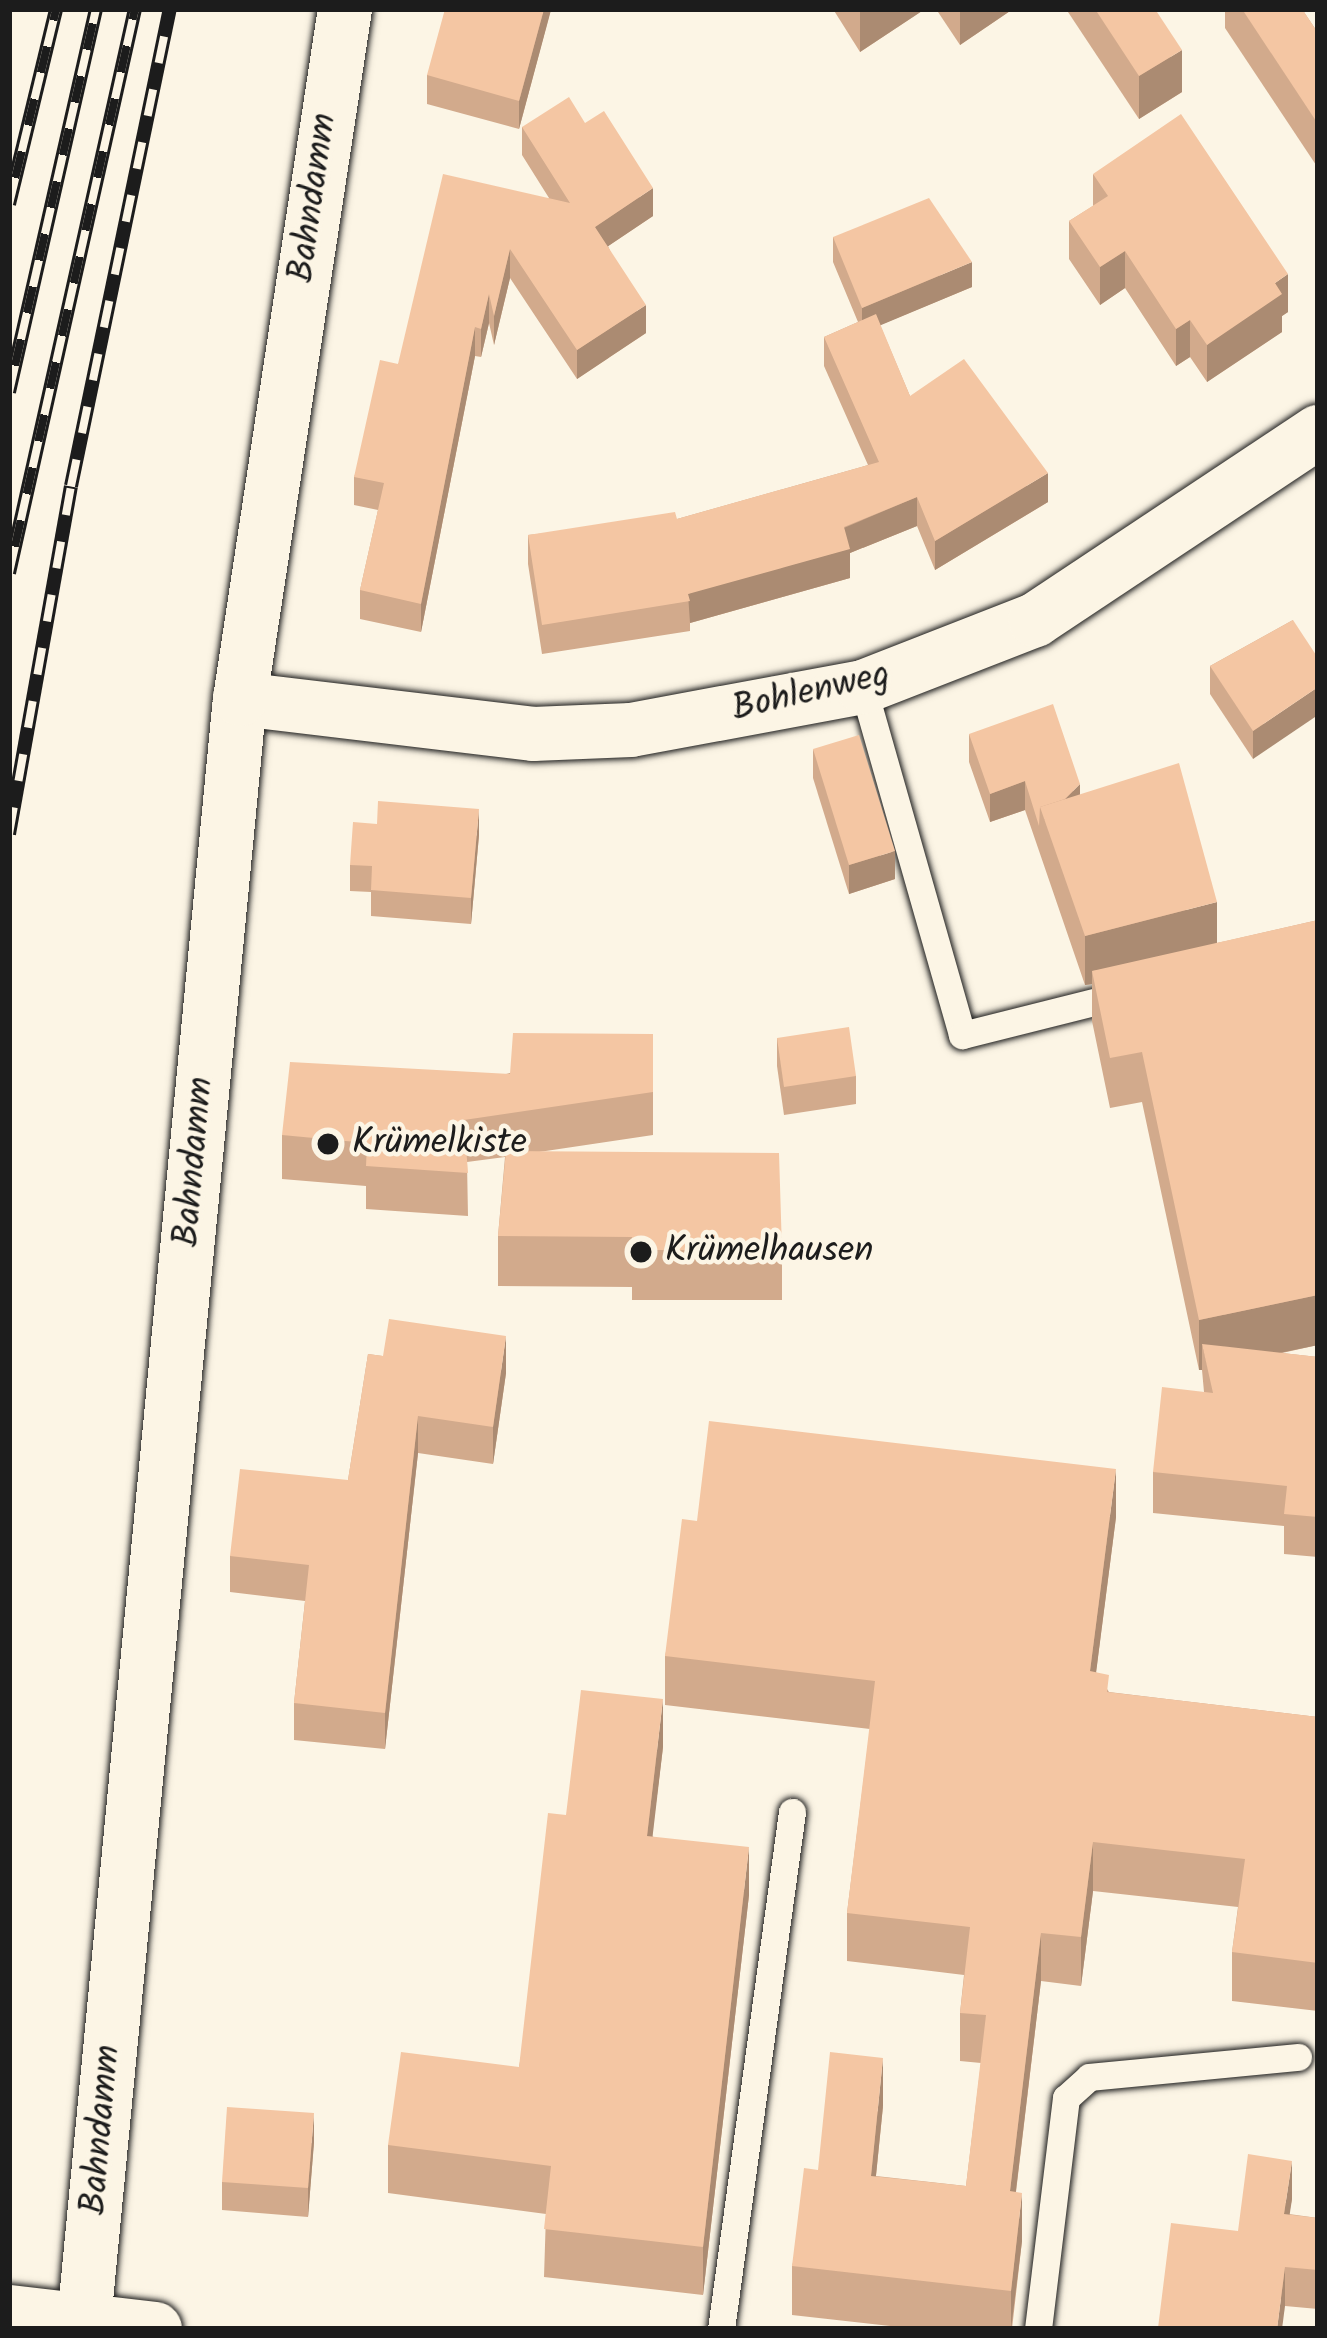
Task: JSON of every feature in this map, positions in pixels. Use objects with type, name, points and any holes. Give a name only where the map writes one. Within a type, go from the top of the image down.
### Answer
[{"type":"street","name":"Bahndamm","points":[[84,2321],[240,699],[345,9]]},
{"type":"street","name":"Bohlenweg","points":[[240,699],[533,734],[631,730],[862,687],[1034,620],[1318,432]]},
{"type":"street","points":[[9,2312],[154,2329]]},
{"type":"lane","points":[[862,687],[962,1035],[1162,984]]},
{"type":"lane","points":[[722,2329],[792,1812]]},
{"type":"lane","points":[[1038,2329],[1066,2098],[1089,2077],[1298,2057]]},
{"type":"building","points":[[445,9],[544,9],[519,101],[427,75]]},
{"type":"building","points":[[1095,9],[1155,9],[1182,50],[1139,76]]},
{"type":"building","points":[[1242,9],[1302,9],[1318,33],[1318,124]]},
{"type":"building","points":[[569,97],[585,123],[604,111],[653,188],[595,227],[646,305],[577,350],[510,249],[494,316],[489,294],[481,329],[475,327],[421,604],[360,590],[384,483],[354,477],[380,360],[398,364],[443,174],[570,203],[522,127]]},
{"type":"building","points":[[1181,114],[1288,274],[1275,283],[1282,294],[1207,345],[1190,320],[1176,329],[1125,251],[1100,267],[1069,221],[1108,196],[1093,174]]},
{"type":"building","points":[[929,198],[972,262],[862,308],[833,237]]},
{"type":"building","points":[[876,314],[910,396],[964,359],[1048,473],[935,541],[917,497],[844,527],[850,549],[688,594],[690,601],[542,625],[528,535],[675,512],[677,519],[879,462],[824,337]]},
{"type":"building","points":[[1293,620],[1318,658],[1318,687],[1253,731],[1210,666]]},
{"type":"building","points":[[1053,704],[1080,784],[1065,799],[1040,807],[1039,826],[1025,781],[990,794],[969,734]]},
{"type":"building","points":[[859,735],[895,851],[849,865],[813,749]]},
{"type":"building","points":[[1179,763],[1217,902],[1085,936],[1040,807]]},
{"type":"building","points":[[378,801],[479,809],[471,898],[371,890],[372,866],[350,865],[353,822],[377,824]]},
{"type":"building","points":[[1318,920],[1318,1295],[1199,1320],[1142,1052],[1110,1058],[1092,971]]},
{"type":"building","points":[[849,1027],[856,1076],[784,1087],[777,1038]]},
{"type":"building","points":[[513,1033],[653,1034],[653,1092],[464,1120],[468,1173],[366,1166],[367,1143],[282,1135],[290,1062],[510,1074]]},
{"type":"building","points":[[506,1151],[779,1153],[782,1250],[632,1250],[632,1237],[498,1236]]},
{"type":"building","points":[[389,1319],[506,1336],[493,1427],[418,1416],[385,1713],[294,1703],[309,1565],[230,1556],[240,1469],[348,1480],[368,1354],[383,1356]]},
{"type":"building","points":[[1202,1344],[1318,1357],[1318,1517],[1284,1514],[1287,1486],[1153,1472],[1162,1387],[1213,1393]]},
{"type":"building","points":[[709,1421],[1116,1469],[1090,1671],[1109,1675],[1107,1692],[1318,1717],[1318,1963],[1232,1952],[1245,1859],[1093,1842],[1081,1937],[1041,1933],[1010,2191],[1022,2193],[1011,2291],[792,2266],[804,2168],[818,2170],[830,2052],[883,2058],[871,2176],[966,2186],[986,2015],[960,2013],[970,1927],[847,1913],[875,1681],[665,1656],[682,1519],[697,1521]]},
{"type":"building","points":[[581,1690],[663,1699],[647,1836],[749,1847],[703,2247],[544,2229],[551,2166],[388,2145],[401,2052],[519,2067],[548,1813],[566,1815]]},
{"type":"building","points":[[227,2107],[314,2113],[308,2188],[222,2182]]},
{"type":"building","points":[[1248,2154],[1292,2161],[1284,2214],[1318,2218],[1318,2270],[1285,2267],[1277,2329],[1158,2328],[1171,2223],[1238,2231]]},
{"type":"railway","points":[[9,204],[56,9]]},
{"type":"railway","points":[[9,392],[96,9]]},
{"type":"railway","points":[[9,573],[135,9]]},
{"type":"railway","points":[[9,834],[71,486],[170,9]]},
{"type":"place","name":"Krümelkiste","points":[[328,1144]]},
{"type":"place","name":"Krümelhausen","points":[[641,1252]]}]
